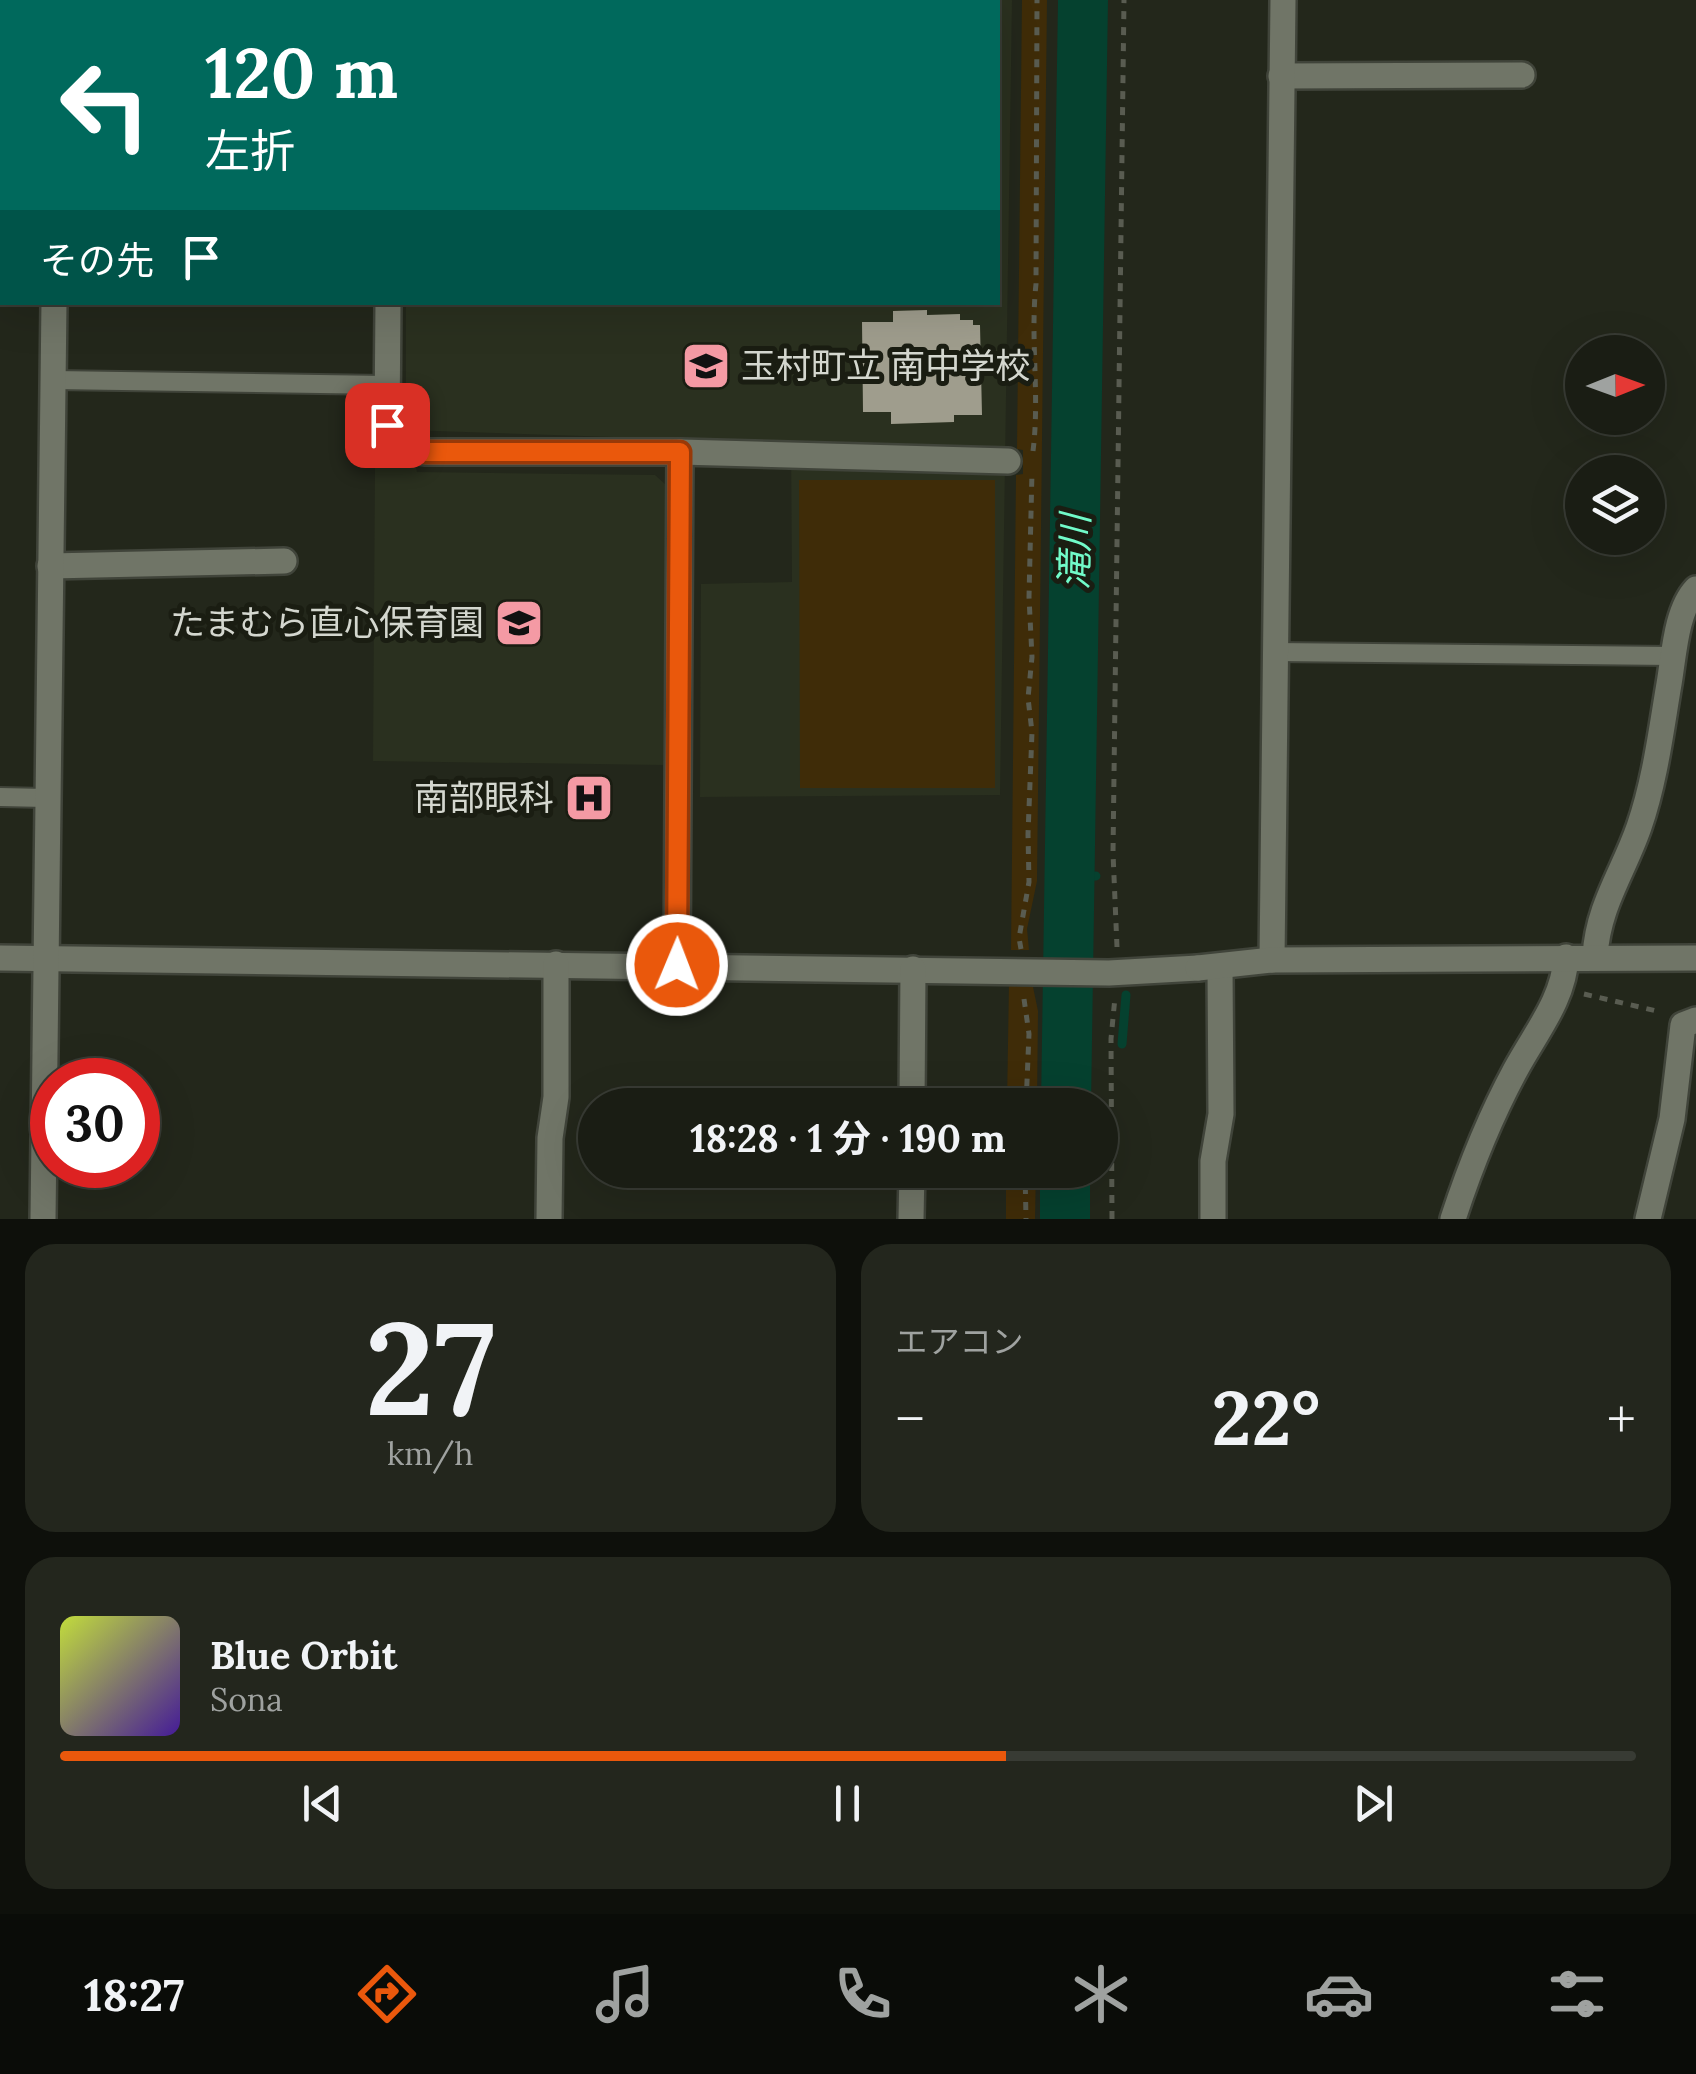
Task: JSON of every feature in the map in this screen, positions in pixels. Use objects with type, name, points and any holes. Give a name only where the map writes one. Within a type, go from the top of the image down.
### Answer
[{"type":"street","points":[[1272,960],[1282,0]]},
{"type":"street","points":[[1281,76],[1522,75]]},
{"type":"street","points":[[43,1219],[54,305]]},
{"type":"street","points":[[388,305],[388,438],[399,448],[425,452],[680,452],[1008,461]]},
{"type":"street","points":[[677,965],[680,452]]},
{"type":"street","points":[[50,566],[284,561]]},
{"type":"street","points":[[1596,956],[1601,913],[1640,825],[1674,656],[1688,598],[1696,589]]},
{"type":"street","points":[[1453,1219],[1472,1161],[1516,1070],[1561,991],[1566,957]]},
{"type":"street","points":[[0,958],[1114,972],[1272,960],[1696,958]]},
{"type":"street","points":[[549,1219],[550,1138],[556,1097],[556,964]]},
{"type":"street","points":[[1209,967],[1221,1114],[1212,1161],[1213,1219]]},
{"type":"street","points":[[912,1088],[913,969]]},
{"type":"street","points":[[1648,1219],[1672,1119],[1683,1026],[1696,1020]]},
{"type":"street","points":[[912,1188],[912,1219]]},
{"type":"lane","points":[[54,380],[385,385]]},
{"type":"lane","points":[[1274,652],[1674,656]]},
{"type":"lane","points":[[0,797],[46,798]]},
{"type":"path","points":[[1027,1088],[1029,1034],[1020,938],[1029,882],[1032,732],[1028,698],[1036,427],[1032,328],[1036,284],[1037,0]]},
{"type":"path","points":[[1112,1219],[1124,0]]},
{"type":"path","points":[[1584,994],[1668,1014]]},
{"type":"path","points":[[1025,1188],[1026,1219]]},
{"type":"shaded area","name":"玉村町立 南中学校","points":[[1000,0],[1012,0],[1000,795],[700,797],[701,584],[792,582],[791,443],[406,430],[406,305],[1000,305]]},
{"type":"shaded area","points":[[1022,0],[1047,0],[1037,881],[1027,929],[1029,950],[1011,950],[1016,475],[1023,474],[1023,450],[1017,449]]},
{"type":"shaded area","name":"たまむら直心保育園","points":[[375,467],[416,467],[417,472],[655,475],[666,485],[663,765],[373,761]]},
{"type":"shaded area","points":[[799,480],[995,480],[995,788],[800,788]]},
{"type":"shaded area","points":[[1009,982],[1032,982],[1038,1011],[1037,1088],[1007,1088]]},
{"type":"shaded area","points":[[1006,1188],[1036,1188],[1035,1219],[1006,1219]]},
{"type":"building","points":[[927,310],[927,315],[960,314],[960,320],[973,320],[973,325],[980,325],[982,415],[954,415],[954,422],[891,424],[891,412],[863,412],[862,322],[893,322],[893,311]]},
{"type":"waterway","name":"滝川","points":[[1066,1088],[1083,0]]},
{"type":"waterway","points":[[1069,877],[1096,876]]},
{"type":"waterway","points":[[1122,1044],[1126,995]]},
{"type":"waterway","name":"滝川","points":[[1065,1188],[1065,1219]]},
{"type":"place","name":"玉村町立 南中学校","points":[[706,366]]},
{"type":"place","name":"たまむら直心保育園","points":[[519,623]]},
{"type":"place","name":"南部眼科","points":[[589,798]]},
{"type":"route","points":[[387,425],[388,438],[399,448],[425,452],[680,452],[677,965]]}]
